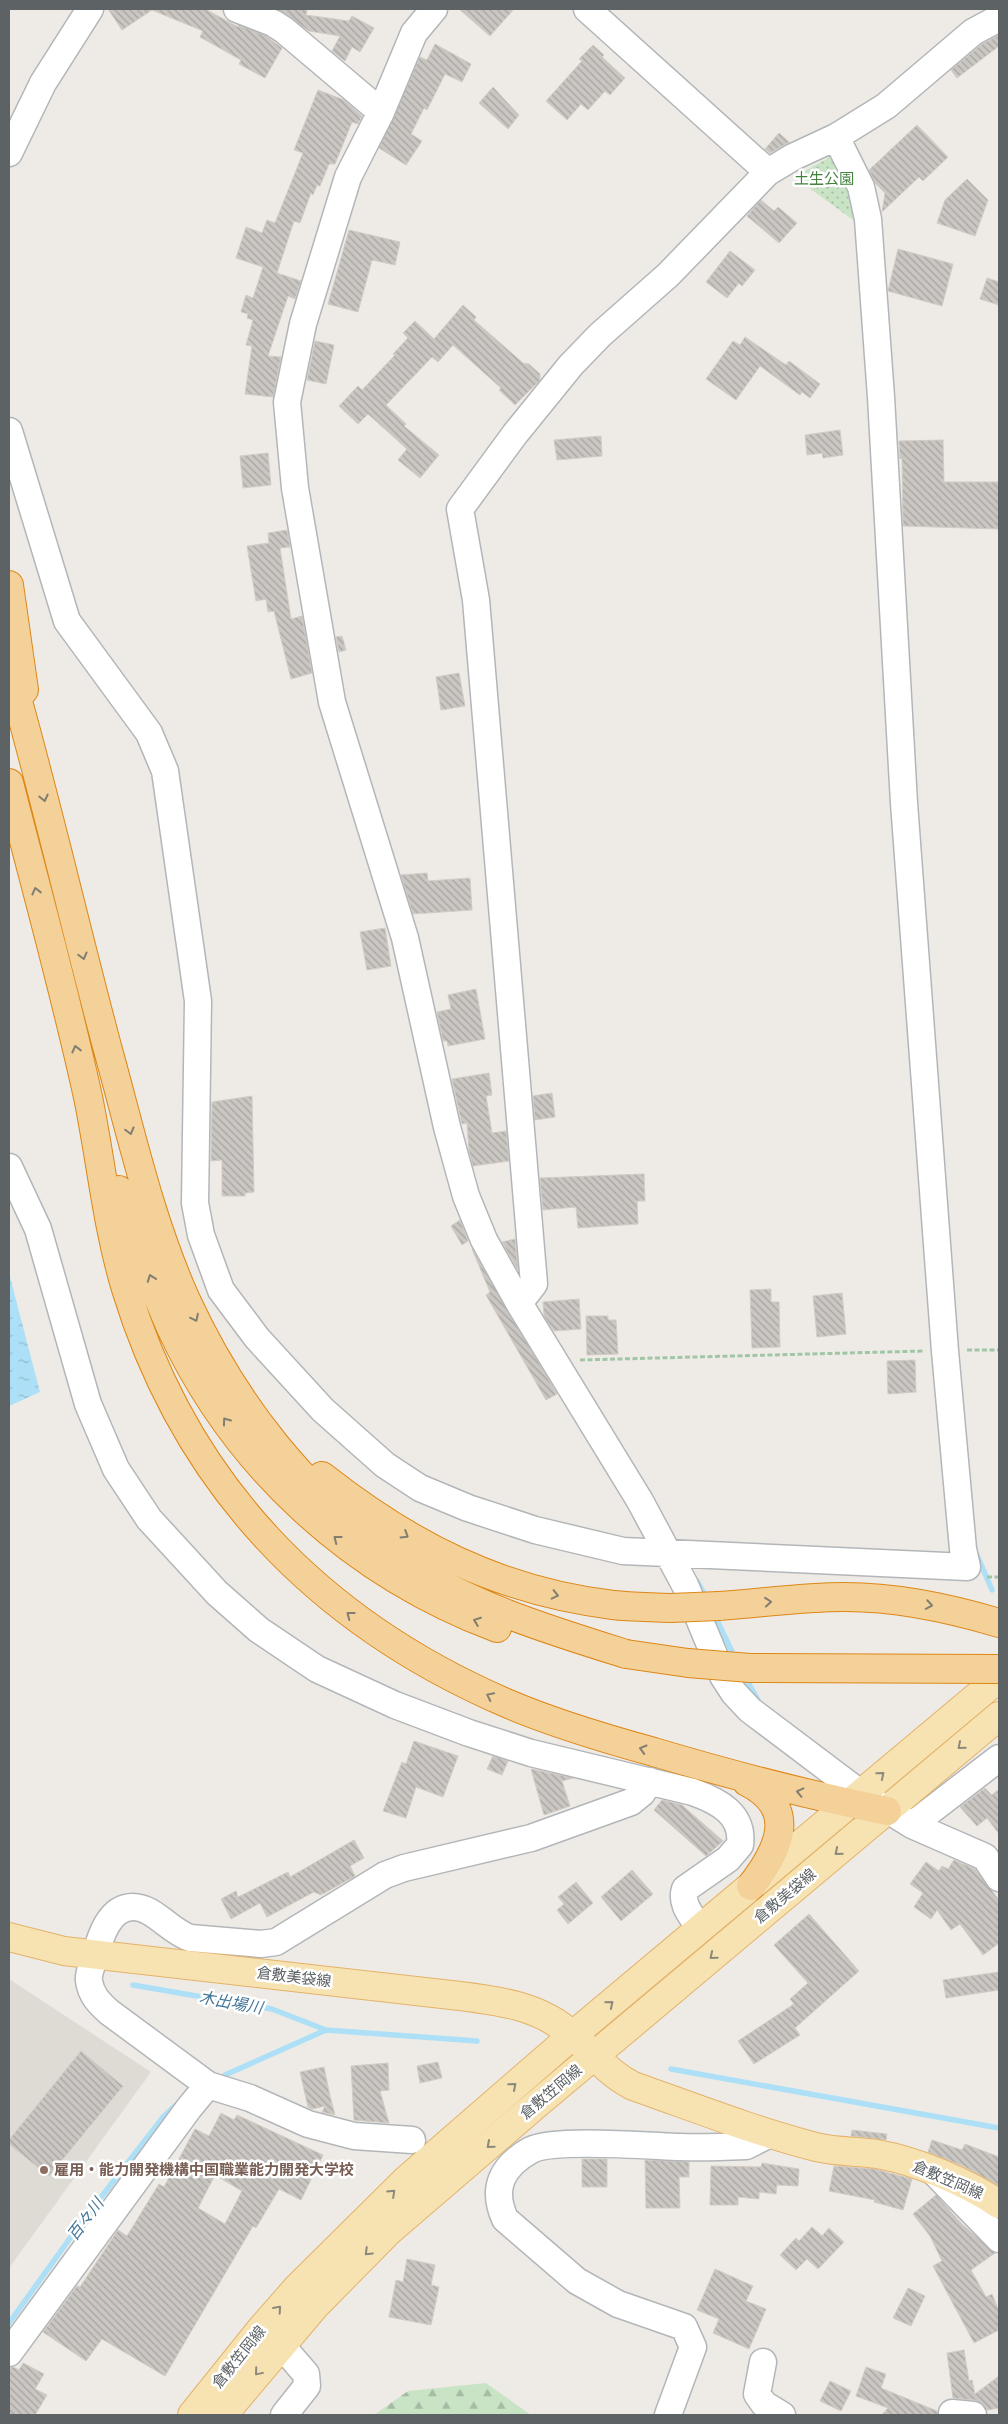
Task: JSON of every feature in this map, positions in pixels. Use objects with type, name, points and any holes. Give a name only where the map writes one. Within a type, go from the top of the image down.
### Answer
[{"type":"highway","points":[[9,585],[32,751]]},
{"type":"highway","points":[[9,669],[32,751],[70,910],[154,1215],[186,1299],[204,1337],[246,1405],[285,1458],[310,1486],[340,1514],[404,1562],[436,1581],[511,1616],[626,1654]]},
{"type":"highway","points":[[9,783],[87,1096],[115,1243],[126,1287],[142,1334],[171,1397],[213,1471],[243,1512],[280,1553],[315,1587],[356,1619],[401,1649],[450,1677],[555,1723],[739,1778],[854,1798],[887,1811]]},
{"type":"highway","points":[[87,1096],[140,1251],[172,1328],[192,1368],[216,1407],[242,1442],[289,1496],[324,1530],[357,1555],[425,1597],[462,1615],[505,1631],[552,1644],[688,1663],[750,1668],[999,1669]]},
{"type":"highway","points":[[246,1405],[288,1447],[350,1497],[407,1536],[452,1560],[491,1577],[572,1599],[615,1605],[670,1608],[811,1598],[877,1598],[938,1607],[999,1623]]},
{"type":"highway","points":[[739,1778],[754,1785],[773,1803],[778,1815],[780,1828],[774,1854],[751,1886]]},
{"type":"main road","name":"倉敷美袋線","points":[[573,2035],[999,1678]]},
{"type":"main road","name":"倉敷美袋線","points":[[9,1937],[55,1949],[95,1955],[496,2001],[550,2018],[573,2035],[594,2056],[999,1716]]},
{"type":"main road","name":"倉敷笠岡線","points":[[192,2415],[261,2329],[341,2242],[408,2179],[573,2035]]},
{"type":"main road","name":"倉敷笠岡線","points":[[223,2415],[315,2306],[388,2232],[594,2056],[618,2079],[633,2086],[770,2134],[819,2148],[878,2154],[933,2171],[981,2192],[999,2204]]},
{"type":"street","points":[[9,153],[43,83],[90,9]]},
{"type":"street","points":[[237,9],[284,30],[381,112]]},
{"type":"street","points":[[434,9],[414,33],[381,112],[348,177],[304,324],[287,402],[295,488],[332,702],[405,938],[447,1126],[466,1196],[484,1240],[519,1303],[635,1493],[677,1555],[685,1585],[724,1676],[734,1693],[750,1710],[854,1798]]},
{"type":"street","points":[[587,9],[768,172]]},
{"type":"street","points":[[519,1303],[534,1284],[491,758],[476,600],[460,509],[515,434],[571,364],[600,335],[668,275],[768,172],[793,157],[839,141],[886,106],[913,81],[973,32],[999,18]]},
{"type":"street","points":[[9,431],[67,620],[150,733],[165,771],[198,1001],[195,1203],[201,1235],[221,1290],[257,1338],[323,1410],[385,1465],[420,1488],[468,1508],[535,1530],[623,1551],[967,1567],[963,1549],[951,1350],[904,803],[881,398],[868,219],[861,187],[839,141]]},
{"type":"street","points":[[9,1167],[38,1229],[88,1404],[116,1469],[149,1519],[217,1594],[259,1630],[317,1669],[395,1705],[469,1733],[531,1753],[650,1781],[711,1798],[729,1811],[740,1825],[740,1845],[735,1853],[685,1889],[683,1897],[685,1906],[700,1929]]},
{"type":"street","points":[[912,1825],[999,1758]]},
{"type":"street","points":[[412,2140],[345,2134],[308,2124],[250,2098],[208,2085],[109,2012],[95,1999],[88,1979],[104,1929],[111,1918],[131,1907],[142,1908],[152,1912],[169,1928],[190,1938],[261,1944],[276,1942],[385,1875],[404,1868],[531,1838],[631,1802],[642,1793],[650,1781]]},
{"type":"street","points":[[887,1811],[912,1825],[985,1857],[999,1878]]},
{"type":"street","points":[[9,2353],[177,2123],[208,2085]]},
{"type":"street","points":[[668,2415],[693,2346],[684,2327],[618,2304],[577,2281],[505,2219],[499,2206],[498,2188],[505,2171],[532,2150],[570,2144],[746,2146],[770,2134]]},
{"type":"street","points":[[933,2171],[999,2239]]},
{"type":"street","points":[[281,2345],[306,2374],[308,2386],[284,2415]]},
{"type":"street","points":[[763,2362],[757,2394],[764,2404],[782,2415]]},
{"type":"path","points":[[574,1360],[999,1350]]},
{"type":"path","points":[[991,1577],[999,1577]]},
{"type":"shaded area","name":"雇用・能力開発機構中国職業能力開発大学校","points":[[9,1979],[151,2072],[9,2268]]},
{"type":"green space","name":"土生公園","points":[[830,157],[854,195],[860,225],[794,177]]},
{"type":"green space","points":[[486,2383],[531,2415],[374,2415],[408,2391]]},
{"type":"water","points":[[9,1273],[40,1392],[9,1406]]},
{"type":"building","points":[[108,9],[205,9],[238,27],[238,25],[266,36],[282,48],[265,78],[239,64],[241,60],[200,37],[203,31],[152,10],[122,30]]},
{"type":"building","points":[[278,9],[307,9],[306,15],[349,21],[352,16],[374,28],[360,52],[352,47],[345,61],[332,51],[340,36],[309,31]]},
{"type":"building","points":[[459,9],[514,9],[490,36]]},
{"type":"building","points":[[999,35],[999,46],[957,78],[951,70],[982,44]]},
{"type":"building","points":[[435,44],[471,64],[462,82],[445,74],[427,110],[424,108],[411,134],[422,141],[406,165],[379,148],[420,57],[427,60]]},
{"type":"building","points":[[593,45],[604,55],[602,57],[625,78],[610,95],[605,91],[588,110],[581,104],[567,120],[546,101],[582,61],[579,59]]},
{"type":"building","points":[[493,87],[519,115],[508,129],[479,103]]},
{"type":"building","points":[[318,90],[344,100],[362,116],[358,124],[352,122],[335,164],[329,164],[320,186],[317,185],[313,195],[311,193],[300,223],[294,221],[277,273],[301,281],[295,299],[288,296],[268,356],[281,357],[273,397],[245,394],[252,346],[246,345],[253,320],[247,318],[248,314],[241,312],[246,295],[253,298],[263,267],[236,258],[246,227],[262,233],[267,220],[275,223],[303,153],[294,150]]},
{"type":"building","points":[[917,125],[948,157],[923,181],[919,177],[882,212],[885,193],[875,183],[869,170]]},
{"type":"building","points":[[779,133],[789,142],[770,153],[765,149]]},
{"type":"building","points":[[967,179],[988,200],[975,236],[937,223],[945,200]]},
{"type":"building","points":[[761,200],[774,211],[778,207],[797,223],[779,243],[747,216]]},
{"type":"building","points":[[349,230],[400,242],[395,265],[372,260],[358,312],[328,304]]},
{"type":"building","points":[[898,249],[953,264],[942,306],[888,291]]},
{"type":"building","points":[[730,251],[755,270],[742,286],[739,283],[727,298],[706,282]]},
{"type":"building","points":[[987,278],[999,282],[999,305],[980,299]]},
{"type":"building","points":[[463,305],[476,317],[474,320],[523,363],[529,364],[540,374],[540,380],[515,405],[499,390],[501,388],[453,345],[438,362],[432,357],[386,405],[406,424],[404,426],[439,455],[420,478],[398,460],[407,449],[368,414],[358,424],[339,406],[358,386],[362,390],[395,355],[393,354],[408,338],[403,333],[415,321],[434,339]]},
{"type":"building","points":[[745,337],[786,365],[789,361],[820,384],[810,398],[802,392],[800,395],[760,366],[736,400],[706,379],[733,341],[740,345]]},
{"type":"building","points":[[315,341],[334,345],[326,384],[307,380]]},
{"type":"building","points":[[840,430],[843,455],[823,458],[822,453],[807,455],[805,435]]},
{"type":"building","points":[[601,436],[602,456],[557,460],[554,440]]},
{"type":"building","points":[[943,440],[944,482],[999,482],[999,529],[903,526],[902,458],[900,459],[899,441]]},
{"type":"building","points":[[268,453],[271,485],[243,488],[240,456]]},
{"type":"building","points":[[287,530],[290,547],[280,548],[291,619],[302,616],[312,673],[291,679],[274,611],[268,612],[266,599],[256,601],[247,546],[269,543],[268,533]]},
{"type":"building","points":[[342,636],[346,650],[339,652],[336,637]]},
{"type":"building","points":[[459,673],[465,706],[441,710],[436,677]]},
{"type":"building","points":[[427,873],[428,881],[470,878],[472,910],[413,914],[401,875]]},
{"type":"building","points":[[385,928],[391,966],[367,970],[360,932]]},
{"type":"building","points":[[476,989],[485,1039],[448,1046],[447,1041],[443,1041],[437,1012],[451,1009],[448,995]]},
{"type":"building","points":[[489,1073],[492,1095],[486,1096],[492,1133],[506,1131],[509,1161],[473,1166],[469,1151],[467,1123],[462,1124],[452,1079]]},
{"type":"building","points":[[552,1093],[555,1117],[535,1120],[533,1096]]},
{"type":"building","points":[[252,1096],[254,1192],[245,1193],[245,1196],[222,1196],[222,1160],[211,1161],[212,1102]]},
{"type":"building","points":[[644,1174],[645,1201],[637,1201],[638,1224],[578,1228],[576,1207],[543,1210],[540,1178]]},
{"type":"building","points":[[460,1220],[468,1241],[462,1245],[451,1226]]},
{"type":"building","points":[[515,1239],[518,1270],[502,1242]]},
{"type":"building","points":[[472,1249],[557,1394],[546,1400],[486,1295],[490,1292]]},
{"type":"building","points":[[771,1289],[771,1302],[779,1302],[780,1347],[752,1348],[750,1290]]},
{"type":"building","points":[[842,1293],[846,1334],[817,1337],[813,1296]]},
{"type":"building","points":[[579,1299],[581,1329],[554,1331],[544,1316],[543,1302]]},
{"type":"building","points":[[586,1316],[608,1316],[608,1320],[616,1320],[618,1354],[587,1355]]},
{"type":"building","points":[[915,1360],[916,1392],[888,1394],[887,1361]]},
{"type":"building","points":[[414,1741],[458,1756],[443,1797],[416,1787],[406,1818],[383,1811],[402,1762],[406,1764]]},
{"type":"building","points":[[493,1756],[508,1761],[502,1775],[487,1769]]},
{"type":"building","points":[[531,1769],[573,1778],[562,1781],[570,1806],[544,1815]]},
{"type":"building","points":[[985,1788],[992,1795],[999,1789],[999,1834],[987,1818],[977,1826],[960,1807]]},
{"type":"building","points":[[662,1800],[682,1805],[723,1841],[706,1856],[654,1810]]},
{"type":"building","points":[[354,1840],[364,1858],[350,1866],[355,1876],[321,1895],[314,1892],[267,1917],[260,1903],[231,1919],[221,1899],[236,1891],[238,1897],[288,1872],[290,1877]]},
{"type":"building","points":[[954,1860],[975,1869],[999,1900],[999,1943],[983,1955],[960,1924],[951,1930],[937,1910],[931,1919],[914,1907],[923,1893],[910,1884],[926,1862],[939,1871],[942,1866],[948,1869]]},
{"type":"building","points":[[632,1870],[653,1894],[621,1921],[601,1897]]},
{"type":"building","points":[[576,1882],[593,1903],[568,1924],[557,1910],[564,1904],[558,1897]]},
{"type":"building","points":[[809,1914],[859,1971],[795,2028],[800,2035],[754,2064],[738,2041],[794,2004],[790,1999],[808,1983],[774,1945]]},
{"type":"building","points":[[999,1972],[999,1990],[946,1998],[943,1980]]},
{"type":"building","points":[[81,2051],[123,2086],[49,2176],[9,2144],[9,2140]]},
{"type":"building","points":[[438,2062],[442,2078],[420,2083],[417,2066]]},
{"type":"building","points":[[388,2063],[389,2090],[380,2091],[389,2123],[354,2120],[351,2066]]},
{"type":"building","points":[[324,2067],[335,2115],[322,2112],[325,2106],[312,2109],[308,2107],[300,2072]]},
{"type":"building","points":[[221,2113],[234,2120],[237,2115],[323,2155],[301,2200],[279,2189],[256,2228],[253,2226],[165,2376],[102,2339],[86,2361],[43,2332],[77,2286],[80,2287],[118,2230],[127,2236],[159,2184],[164,2187],[195,2129],[209,2136]],"holes":[[[215,2175],[242,2191],[225,2224],[198,2208]]]},
{"type":"building","points":[[852,2130],[887,2134],[886,2140],[851,2136]]},
{"type":"building","points":[[932,2140],[962,2150],[965,2144],[999,2157],[999,2186],[963,2166],[928,2152]]},
{"type":"building","points":[[582,2159],[607,2159],[607,2187],[582,2187]]},
{"type":"building","points":[[645,2160],[689,2162],[689,2177],[679,2177],[680,2208],[646,2208]]},
{"type":"building","points":[[762,2163],[799,2169],[798,2186],[777,2185],[776,2194],[759,2192],[759,2199],[738,2197],[738,2205],[710,2205],[711,2166],[761,2167]]},
{"type":"building","points":[[834,2166],[874,2169],[912,2179],[903,2210],[874,2202],[875,2200],[829,2191]]},
{"type":"building","points":[[936,2195],[962,2224],[995,2253],[971,2270],[986,2297],[992,2294],[999,2311],[999,2330],[974,2343],[933,2266],[942,2261],[930,2236],[913,2214]]},
{"type":"building","points":[[812,2227],[822,2236],[829,2228],[844,2242],[818,2269],[807,2259],[796,2270],[780,2255],[796,2238],[799,2241]]},
{"type":"building","points":[[407,2259],[435,2265],[431,2285],[439,2287],[431,2325],[389,2317],[396,2280],[403,2282]]},
{"type":"building","points":[[715,2269],[753,2286],[746,2301],[766,2309],[749,2349],[713,2333],[719,2319],[697,2310]]},
{"type":"building","points":[[908,2288],[925,2296],[911,2326],[893,2318]]},
{"type":"building","points":[[964,2350],[969,2381],[972,2380],[975,2394],[999,2376],[999,2408],[987,2410],[982,2403],[975,2400],[953,2398],[947,2353]]},
{"type":"building","points":[[23,2363],[44,2374],[35,2389],[47,2395],[35,2415],[9,2415],[9,2368],[13,2367],[19,2370]]},
{"type":"building","points":[[866,2367],[886,2374],[881,2388],[937,2411],[938,2415],[882,2415],[888,2408],[856,2396]]},
{"type":"building","points":[[830,2381],[851,2391],[841,2411],[820,2401]]},
{"type":"waterway","points":[[977,1555],[992,1590]]},
{"type":"waterway","points":[[697,1581],[707,1599]]},
{"type":"waterway","points":[[714,1614],[735,1658]]},
{"type":"waterway","points":[[744,1675],[759,1702]]},
{"type":"waterway","name":"木出場川","points":[[133,1985],[272,2009],[326,2030],[477,2041]]},
{"type":"waterway","name":"百々川","points":[[225,2075],[326,2030]]},
{"type":"waterway","points":[[671,2069],[999,2128]]},
{"type":"waterway","name":"百々川","points":[[9,2323],[81,2223],[164,2116],[176,2105]]},
{"type":"place","name":"雇用・能力開発機構中国職業能力開発大学校","points":[[44,2170]]}]
